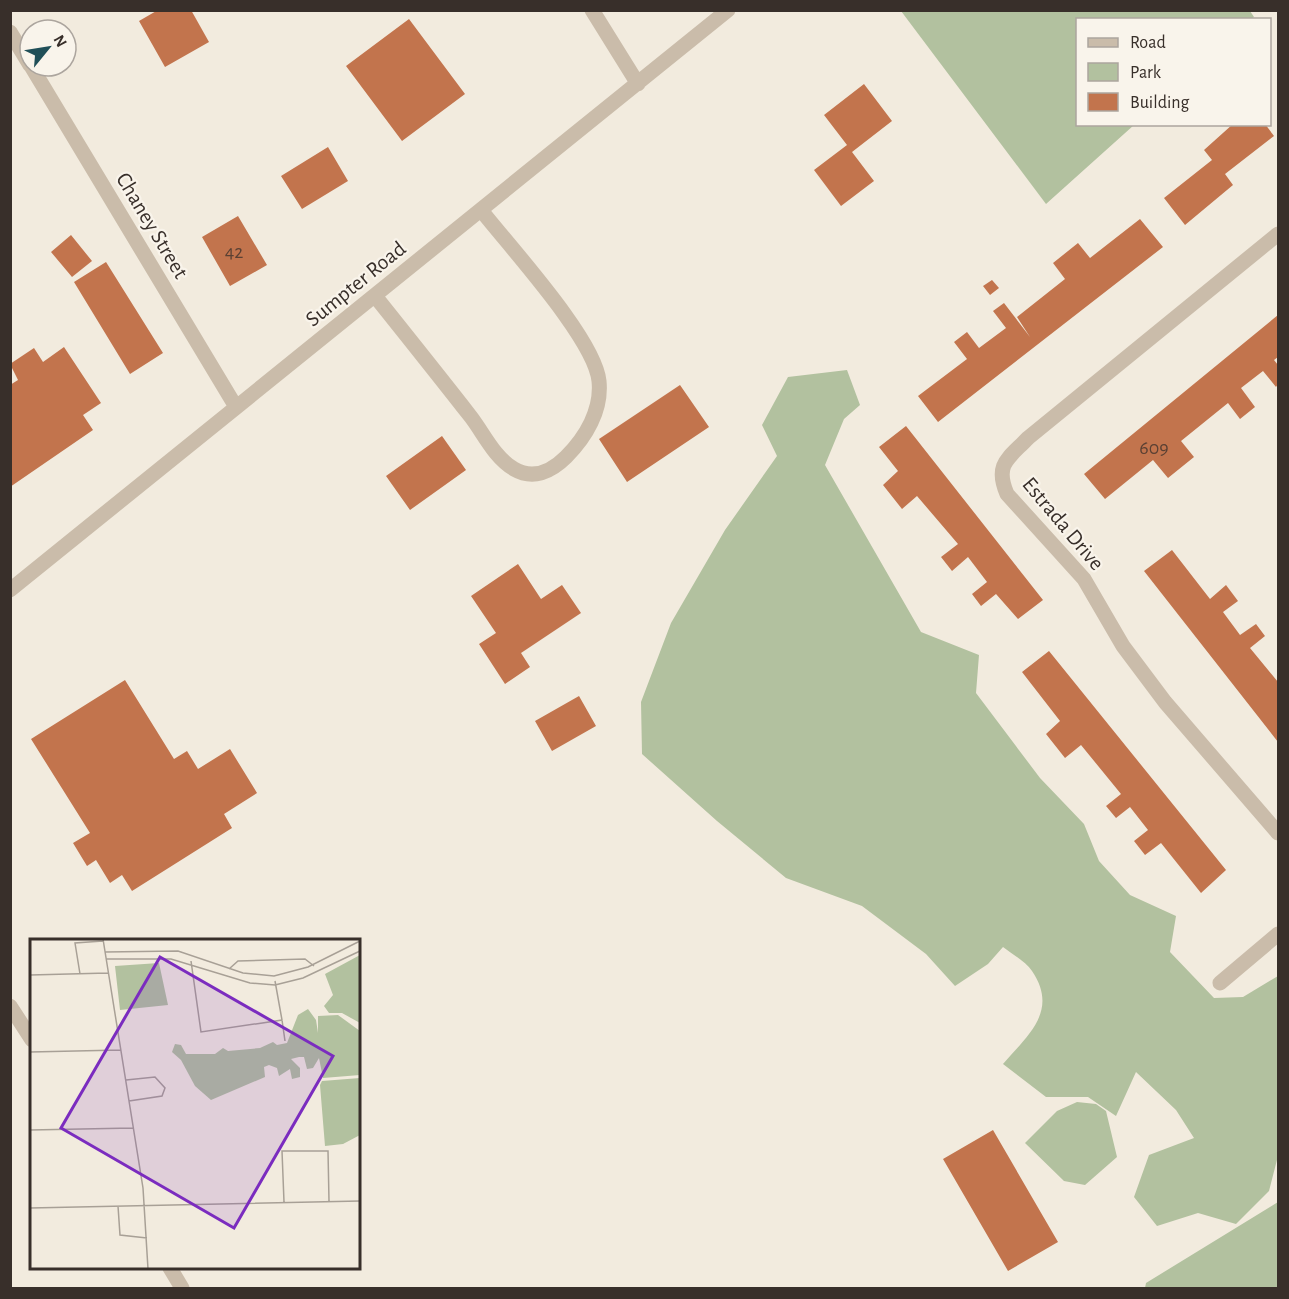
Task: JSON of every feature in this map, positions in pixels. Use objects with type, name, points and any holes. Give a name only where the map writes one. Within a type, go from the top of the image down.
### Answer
[{"type":"street","points":[[592,10],[638,84]]},
{"type":"street","name":"Sumpter Road","points":[[10,591],[728,10]]},
{"type":"street","name":"Chaney Street","points":[[10,32],[18,45]]},
{"type":"street","name":"Chaney Street","points":[[38,78],[236,407]]},
{"type":"street","points":[[375,296],[473,420],[489,444],[512,468],[526,475],[538,475],[564,459],[581,439],[596,413],[599,380],[594,364],[574,327],[481,210]]},
{"type":"street","name":"Estrada Drive","points":[[1278,234],[1028,438],[1003,464],[1000,478],[1007,494],[1084,579],[1123,646],[1165,702],[1278,833]]},
{"type":"street","points":[[1220,983],[1278,934]]},
{"type":"street","points":[[10,1006],[30,1037]]},
{"type":"street","points":[[171,1269],[182,1288]]},
{"type":"green space","points":[[901,11],[1250,11],[1254,17],[1076,18],[1076,126],[1133,126],[1046,204]]},
{"type":"green space","points":[[847,370],[860,405],[844,419],[825,465],[921,632],[979,655],[976,693],[1040,778],[1084,824],[1099,861],[1130,895],[1176,916],[1170,952],[1214,998],[1243,997],[1278,976],[1278,1156],[1269,1191],[1236,1224],[1198,1213],[1157,1226],[1134,1197],[1149,1155],[1194,1138],[1176,1110],[1136,1072],[1116,1116],[1088,1097],[1046,1097],[1003,1064],[1030,1032],[1041,1010],[1040,985],[1023,961],[1003,947],[988,964],[955,986],[926,954],[862,906],[786,878],[717,821],[642,754],[641,702],[671,623],[725,530],[777,456],[762,425],[788,377]]},
{"type":"green space","points":[[1077,1102],[1096,1104],[1106,1111],[1117,1157],[1085,1185],[1064,1181],[1025,1143],[1057,1111]]},
{"type":"green space","points":[[1278,1202],[1278,1288],[1145,1288],[1146,1283]]},
{"type":"building","points":[[158,10],[191,10],[209,42],[165,67],[139,21]]},
{"type":"building","points":[[409,19],[465,94],[402,141],[346,66]]},
{"type":"building","points":[[864,84],[892,121],[852,152],[874,181],[841,206],[814,170],[847,145],[824,115]]},
{"type":"building","points":[[1231,126],[1266,126],[1274,136],[1225,174],[1233,185],[1185,225],[1164,198],[1212,160],[1204,150]]},
{"type":"building","points":[[328,147],[348,181],[302,209],[281,176]]},
{"type":"building","points":[[238,216],[267,265],[230,286],[202,237]]},
{"type":"building","points":[[1140,219],[1163,247],[938,422],[918,396],[967,359],[954,342],[967,332],[979,348],[1006,328],[993,311],[1004,303],[1030,337],[1017,317],[1065,279],[1053,263],[1078,243],[1090,258]]},
{"type":"building","points":[[71,235],[92,261],[72,277],[51,252]]},
{"type":"building","points":[[106,262],[163,353],[130,374],[74,282]]},
{"type":"building","points":[[992,280],[999,288],[990,295],[983,286]]},
{"type":"building","points":[[1278,315],[1278,357],[1274,360],[1278,365],[1276,387],[1263,371],[1241,388],[1255,407],[1240,419],[1228,403],[1181,441],[1194,457],[1168,478],[1153,460],[1105,499],[1084,474]]},
{"type":"building","points":[[64,347],[101,403],[83,415],[93,430],[10,487],[10,385],[18,380],[10,364],[34,348],[43,362]]},
{"type":"building","points":[[680,385],[709,427],[627,482],[599,439]]},
{"type":"building","points":[[906,426],[1043,600],[1018,619],[996,594],[981,606],[972,594],[987,582],[968,557],[952,571],[941,557],[958,544],[917,496],[902,509],[883,485],[898,471],[879,447]]},
{"type":"building","points":[[442,436],[466,470],[410,510],[386,476]]},
{"type":"building","points":[[1172,550],[1210,599],[1226,585],[1238,601],[1223,612],[1240,635],[1256,624],[1265,636],[1250,648],[1278,682],[1278,742],[1144,571]]},
{"type":"building","points":[[518,564],[541,599],[562,585],[581,613],[521,653],[530,667],[505,684],[479,644],[496,633],[471,596]]},
{"type":"building","points":[[1049,651],[1226,870],[1201,893],[1161,843],[1145,855],[1134,841],[1148,830],[1130,807],[1116,818],[1106,806],[1121,794],[1081,745],[1065,758],[1046,734],[1060,721],[1022,672]]},
{"type":"building","points":[[125,680],[174,759],[187,751],[198,769],[230,749],[257,793],[224,814],[232,828],[132,891],[122,875],[110,883],[96,860],[87,866],[73,843],[90,833],[31,739]]},
{"type":"building","points":[[579,696],[596,726],[552,751],[535,721]]},
{"type":"building","points":[[993,1130],[1058,1242],[1008,1271],[943,1159]]}]
